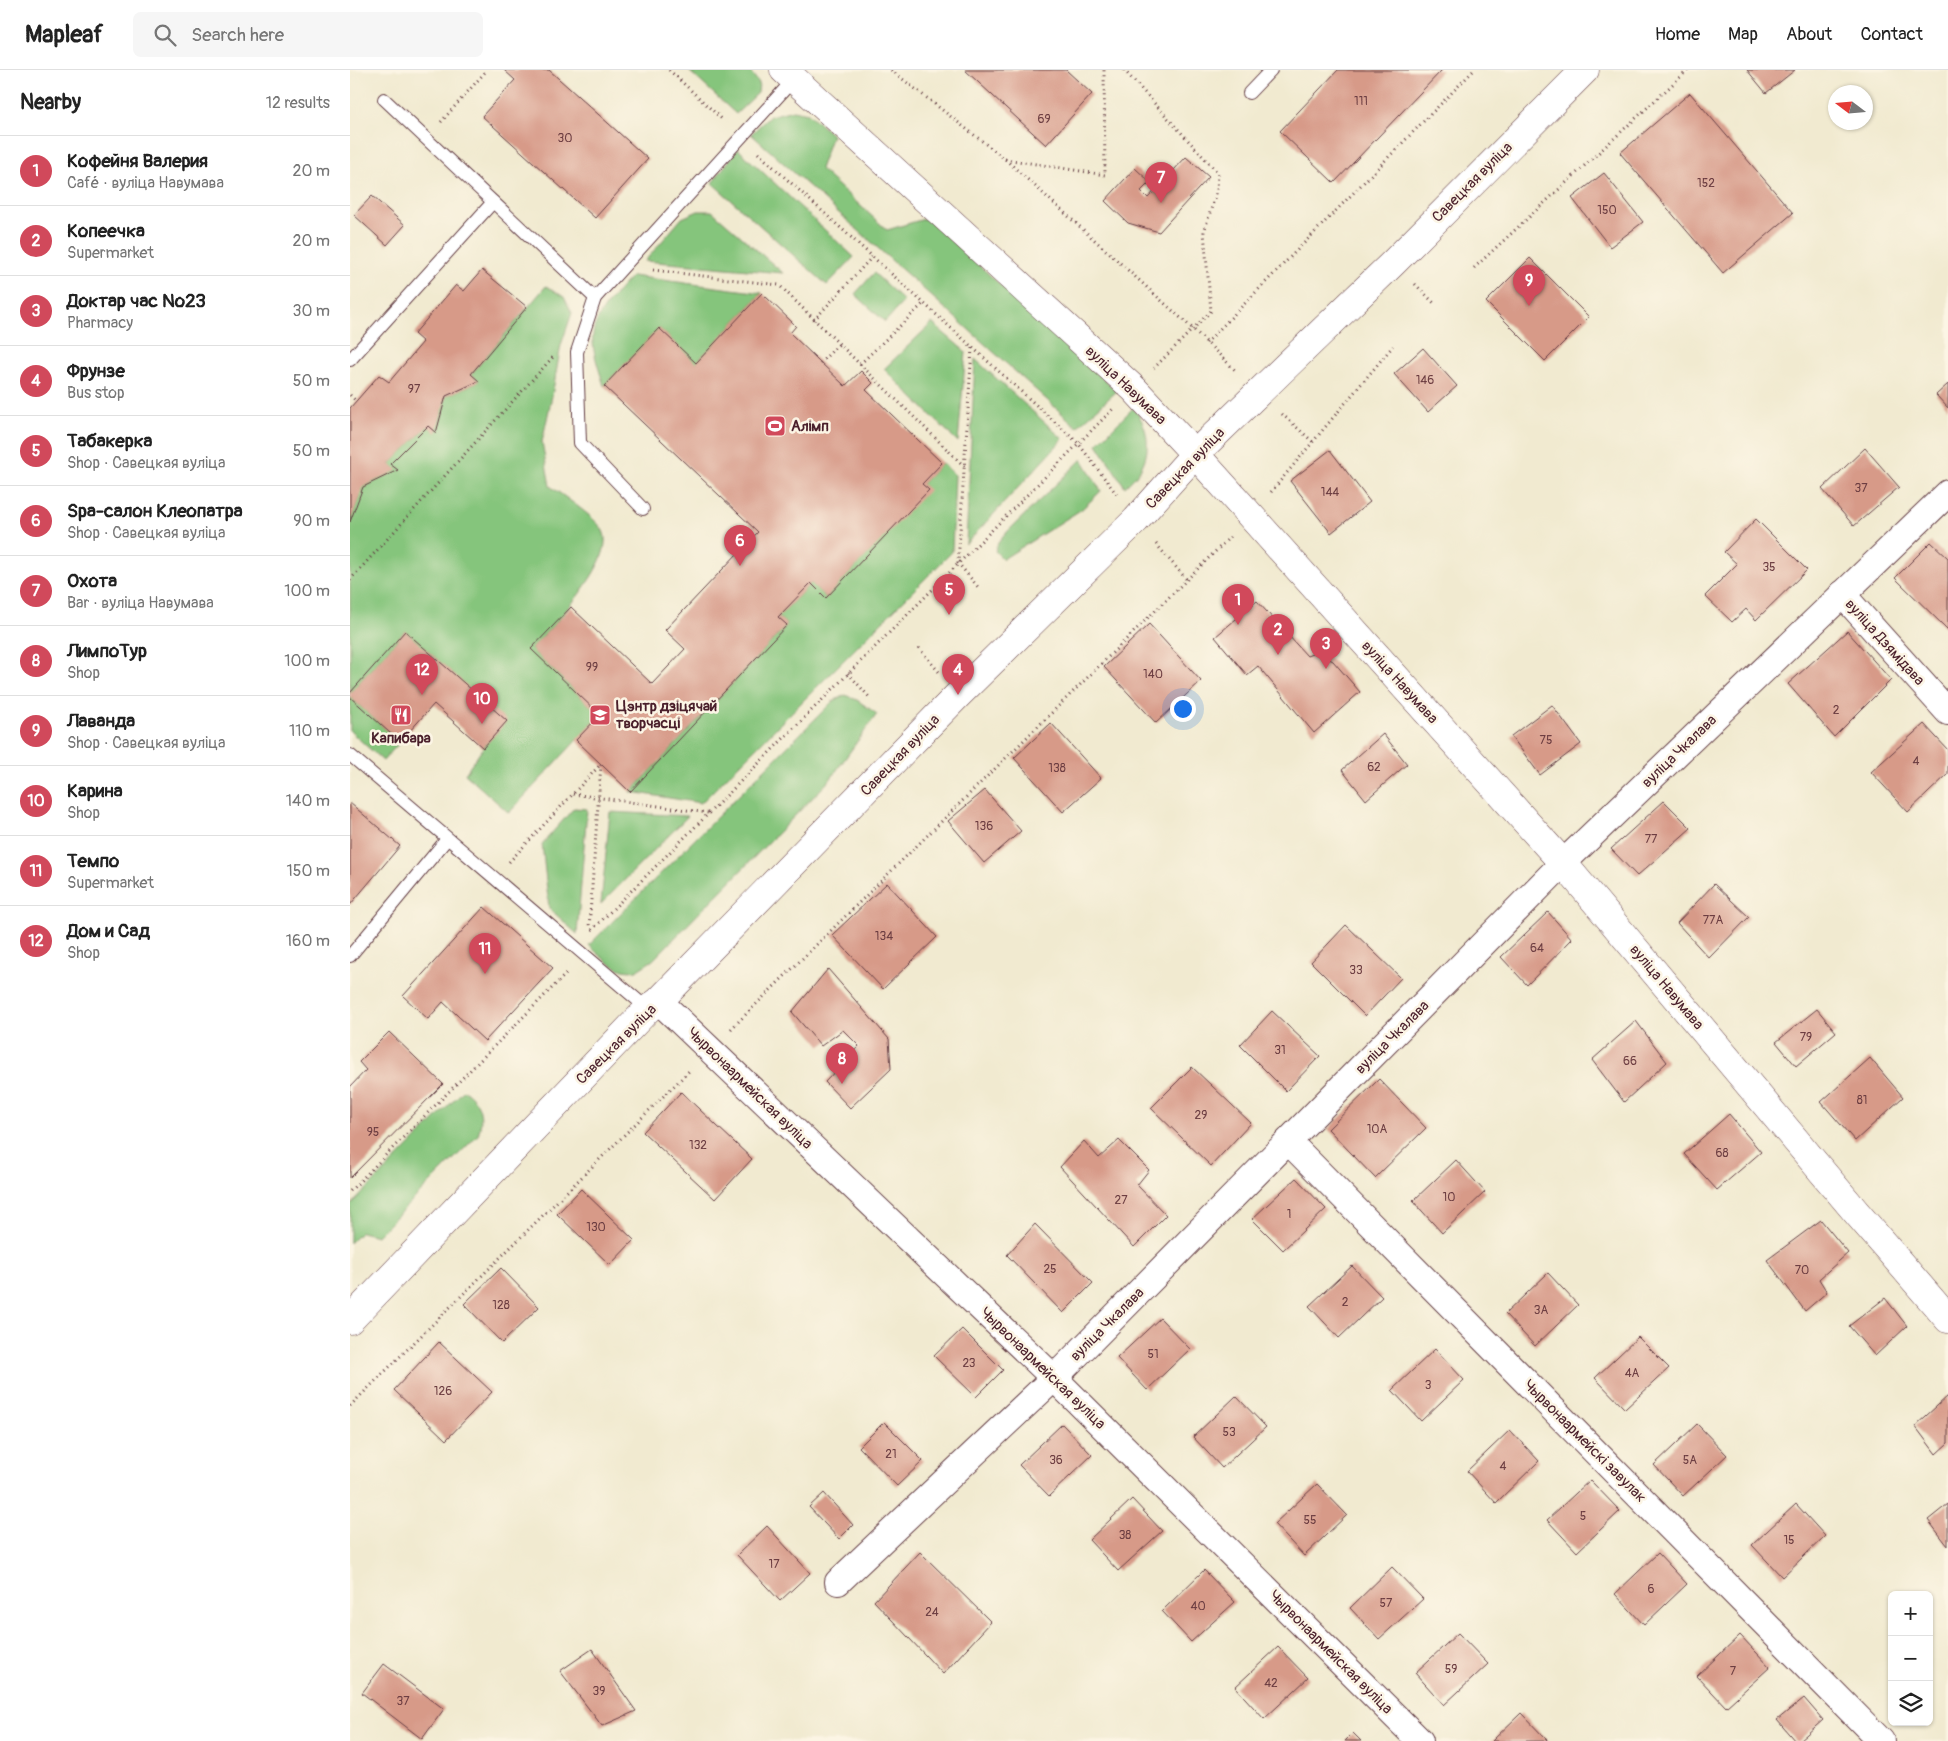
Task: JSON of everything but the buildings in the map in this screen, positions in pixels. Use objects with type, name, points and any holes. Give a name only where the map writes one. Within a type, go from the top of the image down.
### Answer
[{"type":"street","name":"Савецкая вуліца","points":[[350,1320],[654,1005],[958,695],[1136,520],[1195,454],[1394,262],[1584,70]]},
{"type":"street","name":"вуліца Навумава","points":[[789,74],[1134,389],[1195,454],[1563,863],[1948,1319]]},
{"type":"street","name":"вуліца Чкалава","points":[[838,1582],[1054,1378],[1563,863],[1948,493]]},
{"type":"street","name":"вуліца Дзямідава","points":[[1842,594],[1948,712]]},
{"type":"street","name":"Чырвонаармейская вуліца","points":[[654,1005],[710,1050],[1054,1378],[1420,1741]]},
{"type":"street","name":"Чырвонаармейскі завулак","points":[[1289,1142],[1882,1741]]},
{"type":"lane","points":[[1250,93],[1270,70]]},
{"type":"lane","points":[[643,509],[580,443],[577,352],[594,298],[740,137],[789,74]]},
{"type":"lane","points":[[384,99],[594,298]]},
{"type":"lane","points":[[350,360],[493,202]]},
{"type":"lane","points":[[350,755],[581,952],[654,1005]]},
{"type":"lane","points":[[350,956],[447,839]]},
{"type":"path","points":[[426,139],[487,70]]},
{"type":"path","points":[[668,70],[1078,443],[1136,520],[1187,580]]},
{"type":"path","points":[[891,70],[1005,159],[1313,442]]},
{"type":"path","points":[[1005,159],[1104,175],[1104,70]]},
{"type":"path","points":[[493,878],[602,764],[589,932],[1211,311],[1204,232],[1217,190],[1218,173],[1124,70]]},
{"type":"path","points":[[1206,343],[1474,70]]},
{"type":"path","points":[[1474,268],[1688,70]]},
{"type":"path","points":[[814,320],[872,256]]},
{"type":"path","points":[[623,266],[779,285],[965,467]]},
{"type":"path","points":[[860,364],[924,303]]},
{"type":"path","points":[[820,362],[839,344]]},
{"type":"path","points":[[350,1406],[1251,516],[1393,346]]},
{"type":"path","points":[[972,348],[958,563],[978,587]]},
{"type":"path","points":[[350,580],[554,356]]},
{"type":"path","points":[[350,395],[356,401]]},
{"type":"path","points":[[848,673],[870,698]]},
{"type":"path","points":[[573,794],[708,813]]},
{"type":"path","points":[[350,1191],[569,971],[581,952]]},
{"type":"green space","points":[[688,70],[749,70],[759,83],[758,93],[736,114]]},
{"type":"green space","points":[[793,110],[808,113],[832,135],[820,169],[887,230],[927,218],[1117,391],[1077,427],[751,134],[770,116]]},
{"type":"green space","points":[[738,149],[854,257],[827,285],[712,183]]},
{"type":"green space","points":[[698,211],[712,211],[783,273],[645,261],[682,218]]},
{"type":"green space","points":[[874,273],[904,301],[885,322],[855,294]]},
{"type":"green space","points":[[632,276],[762,293],[696,363],[659,328],[604,386],[595,354],[593,333],[605,306]]},
{"type":"green space","points":[[546,286],[564,297],[572,313],[561,345],[542,442],[550,486],[579,507],[600,526],[603,531],[605,544],[601,559],[592,576],[566,611],[531,649],[600,715],[509,813],[465,774],[483,748],[506,721],[405,631],[350,693],[350,522],[363,487],[397,470],[390,464],[428,426],[436,432],[446,396],[479,381],[471,374]]},
{"type":"green space","points":[[932,323],[966,352],[958,442],[884,369]]},
{"type":"green space","points":[[975,359],[1063,439],[966,544]]},
{"type":"green space","points":[[1133,408],[1145,428],[1147,451],[1140,469],[1125,487],[1097,444]]},
{"type":"green space","points":[[1082,459],[1101,491],[1082,509],[1003,559],[995,551],[998,543]]},
{"type":"green space","points":[[942,463],[955,475],[952,552],[701,803],[631,792],[787,625],[778,617],[811,583],[826,598],[928,490],[922,484]]},
{"type":"green space","points":[[845,695],[857,700],[877,714],[829,781],[653,960],[632,971],[618,968],[599,955],[589,945],[833,701]]},
{"type":"green space","points":[[350,697],[400,742],[383,761],[350,731]]},
{"type":"green space","points":[[574,808],[587,809],[577,934],[549,908],[542,844]]},
{"type":"green space","points":[[610,812],[688,816],[601,904]]},
{"type":"green space","points":[[464,1090],[474,1099],[480,1110],[481,1122],[478,1135],[377,1236],[361,1232],[350,1243],[350,1206]]},
{"type":"place","name":"Охота","points":[[1161,203]]},
{"type":"place","name":"Лаванда","points":[[1529,306]]},
{"type":"place","name":"Алімп","points":[[775,426]]},
{"type":"place","name":"Spa-салон Клеопатра","points":[[740,566]]},
{"type":"place","name":"Табакерка","points":[[949,615]]},
{"type":"place","name":"Кофейня Валерия","points":[[1238,625]]},
{"type":"place","name":"Копеечка","points":[[1278,655]]},
{"type":"place","name":"Доктар час №23","points":[[1326,669]]},
{"type":"place","name":"Дом и Сад","points":[[422,695]]},
{"type":"place","name":"Фрунзе","points":[[958,695]]},
{"type":"place","name":"Капибара","points":[[401,715]]},
{"type":"place","name":"Цэнтр дзіцячай творчасці","points":[[600,715]]},
{"type":"place","name":"Карина","points":[[482,724]]},
{"type":"place","name":"Темпо","points":[[485,974]]},
{"type":"place","name":"ЛимпоТур","points":[[842,1084]]}]
